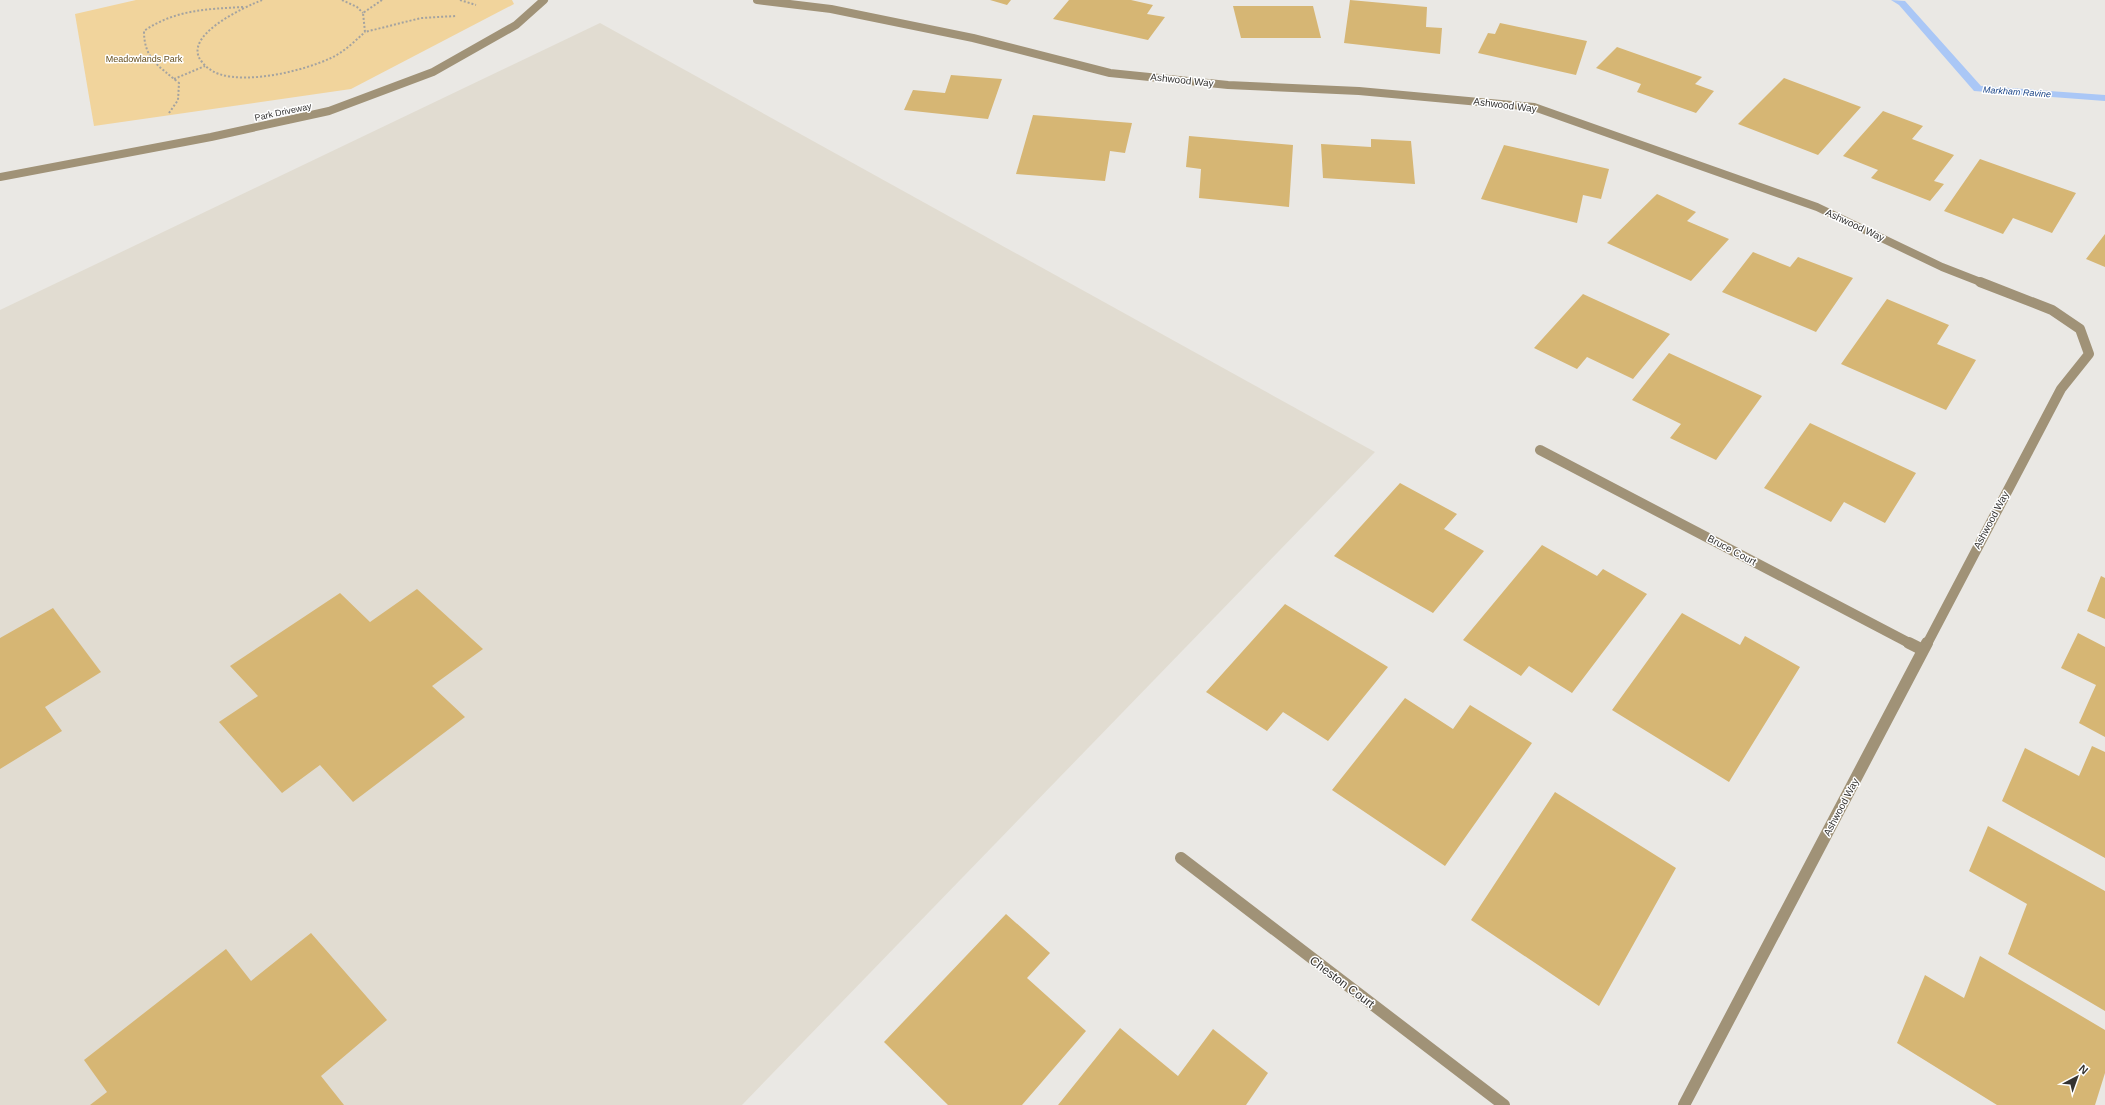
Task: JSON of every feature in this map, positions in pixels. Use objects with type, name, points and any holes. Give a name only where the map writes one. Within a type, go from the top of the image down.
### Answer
[{"type":"street","name":"Park Driveway","points":[[0,177],[211,137],[329,111],[433,72],[516,25],[544,0]]},
{"type":"street","name":"Ashwood Way","points":[[757,0],[831,9],[972,38],[1110,73],[1228,85],[1359,91],[1534,107],[1817,207],[1942,267],[2052,310],[2080,329],[2089,354],[2060,389],[1684,1105]]},
{"type":"street","name":"Bruce Court","points":[[1540,450],[1923,650]]},
{"type":"street","name":"Cheston Court","points":[[1181,858],[1504,1105]]},
{"type":"path","points":[[262,0],[245,7],[215,25],[202,37],[197,49],[199,60],[205,66],[227,76],[255,77],[285,73],[311,66],[332,57],[365,32],[416,18],[439,15],[456,16]]},
{"type":"path","points":[[342,0],[357,7],[363,13],[365,32]]},
{"type":"path","points":[[363,13],[382,0]]},
{"type":"path","points":[[460,0],[476,6]]},
{"type":"path","points":[[168,115],[178,100],[179,83],[150,58],[144,45],[144,31],[157,21],[177,14],[205,9],[245,7]]},
{"type":"path","points":[[174,79],[205,66]]},
{"type":"shaded area","points":[[600,23],[1375,452],[742,1105],[0,1105],[0,310]]},
{"type":"green space","name":"Meadowlands Park","points":[[136,0],[512,0],[514,4],[351,89],[94,126],[75,14]]},
{"type":"building","points":[[990,0],[1011,0],[1007,5]]},
{"type":"building","points":[[1069,0],[1131,0],[1153,5],[1147,14],[1165,17],[1148,40],[1053,19]]},
{"type":"building","points":[[1350,0],[1427,7],[1426,27],[1442,28],[1440,54],[1344,43]]},
{"type":"building","points":[[1233,6],[1313,6],[1321,38],[1241,38]]},
{"type":"building","points":[[1500,23],[1587,41],[1576,75],[1478,53],[1488,33],[1495,34]]},
{"type":"building","points":[[1617,47],[1702,77],[1695,84],[1714,91],[1696,113],[1637,92],[1641,84],[1596,68]]},
{"type":"building","points":[[951,75],[1002,79],[988,119],[904,110],[913,90],[945,93]]},
{"type":"building","points":[[1784,78],[1861,107],[1818,155],[1738,124]]},
{"type":"building","points":[[1883,111],[1923,126],[1912,139],[1954,155],[1934,181],[1944,184],[1930,201],[1871,178],[1878,170],[1843,156]]},
{"type":"building","points":[[1033,115],[1132,123],[1125,153],[1110,151],[1105,181],[1016,174]]},
{"type":"building","points":[[1189,136],[1293,145],[1289,207],[1199,198],[1201,169],[1186,167]]},
{"type":"building","points":[[1371,139],[1411,141],[1415,184],[1323,178],[1321,144],[1371,147]]},
{"type":"building","points":[[1504,145],[1609,169],[1601,199],[1583,195],[1577,223],[1481,199]]},
{"type":"building","points":[[1980,159],[2076,193],[2052,233],[2013,218],[2003,234],[1944,211]]},
{"type":"building","points":[[1657,194],[1696,212],[1687,221],[1729,239],[1691,281],[1607,243]]},
{"type":"building","points":[[2105,234],[2105,267],[2086,259]]},
{"type":"building","points":[[1753,252],[1790,267],[1798,257],[1853,278],[1816,332],[1722,292]]},
{"type":"building","points":[[1583,294],[1670,334],[1633,379],[1587,357],[1577,369],[1534,348]]},
{"type":"building","points":[[1887,299],[1949,325],[1937,344],[1976,360],[1946,410],[1841,364]]},
{"type":"building","points":[[1669,353],[1762,396],[1716,460],[1670,438],[1681,424],[1632,400]]},
{"type":"building","points":[[1810,423],[1916,473],[1885,523],[1844,502],[1831,522],[1764,488]]},
{"type":"building","points":[[1400,483],[1457,514],[1444,529],[1484,551],[1433,613],[1334,556]]},
{"type":"building","points":[[1542,545],[1597,576],[1603,569],[1647,594],[1572,693],[1529,666],[1521,676],[1463,640]]},
{"type":"building","points":[[2101,576],[2105,578],[2105,619],[2087,611]]},
{"type":"building","points":[[417,589],[483,649],[432,686],[465,717],[353,802],[320,765],[282,793],[219,722],[258,696],[230,666],[340,593],[370,622]]},
{"type":"building","points":[[1285,604],[1388,667],[1328,741],[1283,712],[1267,731],[1206,692]]},
{"type":"building","points":[[53,608],[101,672],[45,707],[62,731],[0,769],[0,638]]},
{"type":"building","points":[[1682,613],[1740,645],[1745,636],[1800,667],[1729,782],[1612,710]]},
{"type":"building","points":[[2078,633],[2105,647],[2105,737],[2079,723],[2096,685],[2061,668]]},
{"type":"building","points":[[1405,698],[1453,729],[1470,705],[1532,743],[1445,866],[1332,790]]},
{"type":"building","points":[[2092,746],[2105,752],[2105,858],[2002,801],[2025,748],[2079,776]]},
{"type":"building","points":[[1555,792],[1676,868],[1599,1006],[1471,920]]},
{"type":"building","points":[[1988,826],[2105,891],[2105,1011],[2008,954],[2027,904],[1969,871]]},
{"type":"building","points":[[1006,914],[1050,953],[1027,978],[1086,1031],[1022,1105],[948,1105],[884,1042]]},
{"type":"building","points":[[311,933],[387,1020],[321,1076],[344,1105],[90,1105],[107,1092],[84,1060],[226,949],[251,981]]},
{"type":"building","points":[[1980,956],[2105,1030],[2105,1073],[2095,1105],[1997,1105],[1897,1043],[1925,975],[1964,998]]},
{"type":"building","points":[[1120,1028],[1178,1076],[1213,1029],[1268,1073],[1246,1105],[1058,1105]]},
{"type":"waterway","name":"Markham Ravine","points":[[1896,0],[1902,3],[1978,89],[2105,98]]}]
